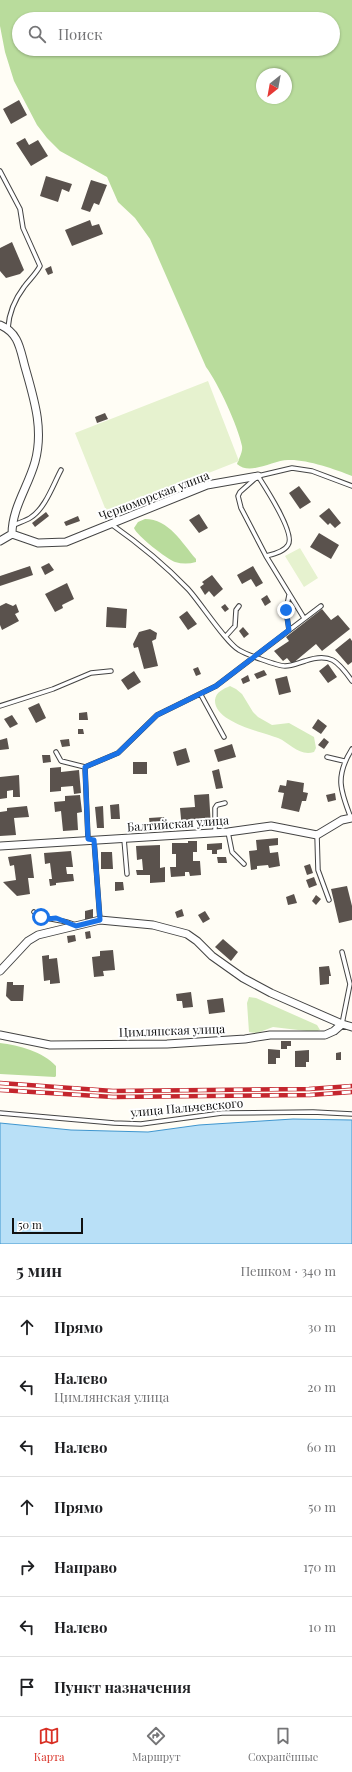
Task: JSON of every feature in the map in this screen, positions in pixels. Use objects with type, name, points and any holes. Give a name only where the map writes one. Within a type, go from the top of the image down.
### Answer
[{"type":"street","points":[[0,325],[8,328],[15,334],[19,344],[32,390],[40,431],[35,463],[13,517],[12,534],[0,541]]},
{"type":"street","name":"Черноморская улица","points":[[12,534],[38,543],[66,542],[207,485],[258,476]]},
{"type":"street","points":[[317,835],[342,820],[351,818]]},
{"type":"street","name":"Балтийская улица","points":[[0,846],[215,833],[271,826],[317,835]]},
{"type":"street","points":[[0,972],[32,938],[38,935],[100,920],[153,925],[187,934],[197,941],[212,956],[244,978],[271,993],[352,1027]]},
{"type":"street","name":"Цимлянская улица","points":[[0,1035],[50,1045],[167,1044],[245,1039],[270,1035],[325,1035],[334,1031],[342,1024]]},
{"type":"lane","points":[[0,171],[20,209],[23,228],[40,266],[22,289],[14,304],[9,315],[8,328]]},
{"type":"lane","name":"Черноморская улица","points":[[258,476],[292,468],[312,471],[352,486]]},
{"type":"lane","points":[[12,526],[30,518],[35,514],[61,470]]},
{"type":"lane","points":[[266,556],[282,550],[288,545],[290,539],[278,510],[258,476],[240,492],[239,501],[266,556],[304,618]]},
{"type":"lane","points":[[111,524],[148,552],[189,590],[236,649],[285,666],[309,659],[325,657],[331,658],[340,664],[352,681]]},
{"type":"lane","points":[[289,595],[286,610],[289,630]]},
{"type":"lane","points":[[226,636],[235,626],[236,610],[239,606]]},
{"type":"lane","points":[[56,752],[61,761],[85,767],[118,753],[157,715],[201,695],[216,686],[321,606]]},
{"type":"lane","points":[[0,706],[53,689],[91,673],[111,671]]},
{"type":"lane","points":[[201,695],[224,737]]},
{"type":"lane","points":[[351,818],[340,785],[340,775],[344,761],[352,749]]},
{"type":"lane","points":[[327,757],[344,761]]},
{"type":"lane","points":[[85,767],[100,920]]},
{"type":"lane","points":[[215,833],[215,808],[226,803]]},
{"type":"lane","points":[[228,832],[232,852],[244,864]]},
{"type":"lane","points":[[317,835],[318,870],[329,900]]},
{"type":"lane","points":[[124,839],[127,874]]},
{"type":"lane","points":[[34,912],[47,919],[56,918],[76,926]]},
{"type":"lane","points":[[342,952],[350,984],[342,1024]]},
{"type":"lane","name":"улица Пальчевского","points":[[0,1113],[141,1124],[222,1113],[313,1112],[352,1114]]},
{"type":"green space","points":[[0,0],[352,0],[352,476],[320,465],[295,460],[282,461],[255,468],[242,467],[237,464],[242,446],[232,416],[222,394],[206,367],[150,239],[135,218],[118,202],[107,177],[60,151],[47,138],[37,125],[14,81],[5,52],[0,26]]},
{"type":"green space","points":[[208,381],[239,461],[107,513],[75,433]]},
{"type":"green space","points":[[145,519],[154,520],[168,527],[186,546],[196,559],[196,562],[186,564],[175,562],[153,547],[136,532],[134,528],[138,522]]},
{"type":"green space","points":[[300,548],[318,578],[304,587],[285,556]]},
{"type":"green space","points":[[230,686],[242,694],[253,712],[258,717],[272,725],[289,723],[314,737],[316,748],[314,752],[304,753],[278,738],[240,725],[222,714],[217,708],[215,700],[220,691]]},
{"type":"green space","points":[[249,997],[256,998],[317,1025],[320,1030],[315,1032],[273,1027],[257,1033],[249,1032],[247,1003]]},
{"type":"green space","points":[[0,1043],[23,1047],[38,1053],[56,1066],[56,1076],[0,1074]]},
{"type":"water","points":[[293,1119],[352,1120],[352,1244],[0,1244],[0,1123],[71,1130],[148,1132],[199,1125]]},
{"type":"building","points":[[19,100],[27,115],[11,124],[3,109]]},
{"type":"building","points":[[25,138],[29,145],[38,140],[48,156],[31,166],[16,143]]},
{"type":"building","points":[[46,176],[72,184],[69,192],[62,189],[58,202],[40,196]]},
{"type":"building","points":[[91,180],[107,185],[99,205],[94,203],[90,212],[81,209]]},
{"type":"building","points":[[90,220],[92,226],[99,224],[103,234],[72,246],[65,230]]},
{"type":"building","points":[[12,242],[24,270],[20,274],[6,278],[0,271],[0,248]]},
{"type":"building","points":[[51,266],[53,273],[48,275],[45,269]]},
{"type":"building","points":[[105,413],[108,419],[97,423],[95,417]]},
{"type":"building","points":[[299,486],[311,502],[300,509],[289,493]]},
{"type":"building","points":[[329,508],[341,523],[335,528],[330,523],[328,525],[319,516]]},
{"type":"building","points":[[46,512],[49,516],[35,527],[32,523]]},
{"type":"building","points":[[199,514],[208,528],[199,533],[189,520]]},
{"type":"building","points":[[78,516],[80,521],[66,526],[64,522]]},
{"type":"building","points":[[319,533],[339,545],[331,559],[310,547]]},
{"type":"building","points":[[49,563],[54,570],[45,575],[41,567]]},
{"type":"building","points":[[30,566],[33,575],[0,586],[0,576]]},
{"type":"building","points":[[253,566],[263,583],[256,587],[251,579],[242,584],[237,575]]},
{"type":"building","points":[[212,575],[223,589],[214,597],[209,591],[205,595],[200,587],[204,584],[202,582]]},
{"type":"building","points":[[67,583],[74,599],[62,605],[63,608],[55,612],[45,594]]},
{"type":"building","points":[[267,595],[271,602],[265,606],[261,599]]},
{"type":"building","points":[[6,603],[13,606],[16,604],[19,612],[15,614],[19,621],[2,630],[0,625],[0,606]]},
{"type":"building","points":[[225,604],[229,609],[225,612],[221,607]]},
{"type":"building","points":[[107,607],[127,609],[126,628],[106,627]]},
{"type":"building","points":[[322,609],[331,620],[338,615],[350,629],[322,651],[316,644],[292,664],[287,658],[283,661],[274,651],[289,641],[286,637]]},
{"type":"building","points":[[187,611],[197,624],[188,630],[179,617]]},
{"type":"building","points":[[243,627],[249,634],[244,638],[239,631]]},
{"type":"building","points":[[150,629],[157,633],[156,639],[152,641],[158,666],[144,669],[138,647],[134,648],[133,644],[139,632]]},
{"type":"building","points":[[350,638],[352,641],[352,662],[348,665],[335,650]]},
{"type":"building","points":[[328,664],[337,677],[328,683],[319,671]]},
{"type":"building","points":[[198,667],[201,674],[196,676],[193,669]]},
{"type":"building","points":[[264,670],[267,675],[257,679],[254,674]]},
{"type":"building","points":[[134,671],[141,682],[128,690],[121,680]]},
{"type":"building","points":[[248,675],[250,681],[243,684],[241,679]]},
{"type":"building","points":[[287,676],[291,692],[279,695],[275,679]]},
{"type":"building","points":[[39,703],[46,718],[36,723],[28,708]]},
{"type":"building","points":[[87,712],[88,720],[79,720],[79,713]]},
{"type":"building","points":[[12,715],[18,724],[10,728],[4,719]]},
{"type":"building","points":[[318,719],[327,726],[321,734],[312,728]]},
{"type":"building","points":[[78,729],[83,729],[84,734],[78,734]]},
{"type":"building","points":[[7,738],[9,749],[0,750],[0,740]]},
{"type":"building","points":[[324,738],[329,742],[324,749],[318,745]]},
{"type":"building","points":[[69,739],[70,746],[62,747],[60,740]]},
{"type":"building","points":[[232,744],[236,757],[218,762],[214,750]]},
{"type":"building","points":[[186,748],[190,762],[177,766],[173,752]]},
{"type":"building","points":[[42,755],[50,755],[51,762],[43,763]]},
{"type":"building","points":[[133,762],[147,762],[147,774],[133,774]]},
{"type":"building","points":[[61,767],[61,772],[79,770],[81,793],[74,794],[73,786],[61,787],[61,791],[50,792],[50,768]]},
{"type":"building","points":[[219,769],[223,788],[216,789],[212,771]]},
{"type":"building","points":[[19,775],[20,797],[13,797],[13,790],[7,791],[7,798],[0,799],[0,777]]},
{"type":"building","points":[[287,780],[304,783],[303,792],[308,793],[306,801],[302,801],[299,812],[281,808],[284,793],[278,792],[280,785],[286,786]]},
{"type":"building","points":[[335,793],[336,800],[328,802],[326,795]]},
{"type":"building","points":[[209,794],[211,827],[204,827],[203,819],[192,820],[193,828],[182,829],[180,808],[195,807],[194,795]]},
{"type":"building","points":[[80,795],[82,812],[77,813],[78,830],[63,831],[61,811],[55,812],[54,802],[65,801],[65,796]]},
{"type":"building","points":[[119,804],[120,819],[111,819],[110,805]]},
{"type":"building","points":[[27,806],[29,817],[14,818],[16,835],[0,836],[0,812],[7,811],[7,808]]},
{"type":"building","points":[[103,806],[104,828],[97,828],[95,807]]},
{"type":"building","points":[[164,817],[165,825],[150,826],[149,818]]},
{"type":"building","points":[[278,838],[278,845],[269,846],[270,853],[278,852],[280,866],[269,868],[268,865],[257,866],[257,869],[251,870],[249,851],[257,850],[256,840]]},
{"type":"building","points":[[188,841],[197,841],[197,852],[193,852],[193,861],[200,861],[201,875],[190,876],[189,872],[185,872],[185,876],[171,877],[170,867],[176,867],[176,854],[172,854],[172,843],[188,843]]},
{"type":"building","points":[[222,843],[222,849],[217,850],[217,854],[212,854],[212,850],[207,850],[207,844]]},
{"type":"building","points":[[160,845],[160,868],[165,867],[165,882],[150,883],[150,875],[137,875],[136,870],[143,870],[142,859],[137,860],[136,846]]},
{"type":"building","points":[[71,851],[73,867],[66,867],[67,874],[73,874],[74,881],[56,883],[56,885],[50,886],[49,879],[52,879],[50,863],[45,864],[44,853]]},
{"type":"building","points":[[101,852],[112,852],[113,869],[101,869]]},
{"type":"building","points":[[31,854],[34,878],[28,878],[30,894],[17,896],[3,882],[16,880],[14,865],[10,866],[8,857]]},
{"type":"building","points":[[217,857],[226,857],[227,863],[218,863]]},
{"type":"building","points":[[310,864],[313,873],[307,875],[304,866]]},
{"type":"building","points":[[314,877],[317,885],[309,888],[306,880]]},
{"type":"building","points":[[115,882],[123,882],[124,890],[115,891]]},
{"type":"building","points":[[347,886],[352,906],[352,920],[339,923],[331,889]]},
{"type":"building","points":[[294,894],[297,903],[288,905],[286,897]]},
{"type":"building","points":[[316,895],[321,899],[316,905],[312,901]]},
{"type":"building","points":[[93,909],[93,918],[85,920],[85,911]]},
{"type":"building","points":[[182,909],[184,916],[177,918],[175,912]]},
{"type":"building","points":[[205,911],[210,919],[203,923],[198,915]]},
{"type":"building","points":[[90,931],[91,938],[86,939],[85,932]]},
{"type":"building","points":[[75,935],[76,941],[68,943],[67,936]]},
{"type":"building","points":[[223,939],[238,952],[231,961],[215,947]]},
{"type":"building","points":[[113,950],[115,970],[103,971],[104,976],[94,977],[92,957],[100,956],[100,951]]},
{"type":"building","points":[[49,955],[49,959],[57,958],[60,983],[50,984],[50,980],[44,981],[42,956]]},
{"type":"building","points":[[329,966],[331,976],[329,976],[329,984],[320,985],[319,967]]},
{"type":"building","points":[[7,982],[13,982],[13,985],[24,985],[23,1001],[11,1001],[6,996]]},
{"type":"building","points":[[191,992],[193,1007],[183,1008],[182,1001],[177,1001],[176,994]]},
{"type":"building","points":[[223,998],[225,1012],[209,1014],[207,1000]]},
{"type":"building","points":[[281,1041],[291,1041],[291,1046],[287,1046],[287,1049],[281,1049]]},
{"type":"building","points":[[268,1049],[280,1050],[280,1058],[276,1058],[276,1064],[268,1064]]},
{"type":"building","points":[[309,1050],[309,1062],[306,1062],[306,1067],[295,1067],[295,1051]]},
{"type":"building","points":[[341,1052],[341,1060],[336,1060],[336,1053]]},
{"type":"railway","points":[[0,1083],[113,1091],[309,1089],[352,1086]]},
{"type":"railway","points":[[0,1090],[113,1097],[310,1095],[352,1092]]},
{"type":"route","points":[[41,917],[47,919],[56,918],[76,926],[100,920],[94,840],[88,839],[85,767],[118,753],[136,738],[157,715],[201,695],[233,674],[289,630],[286,610]]}]
